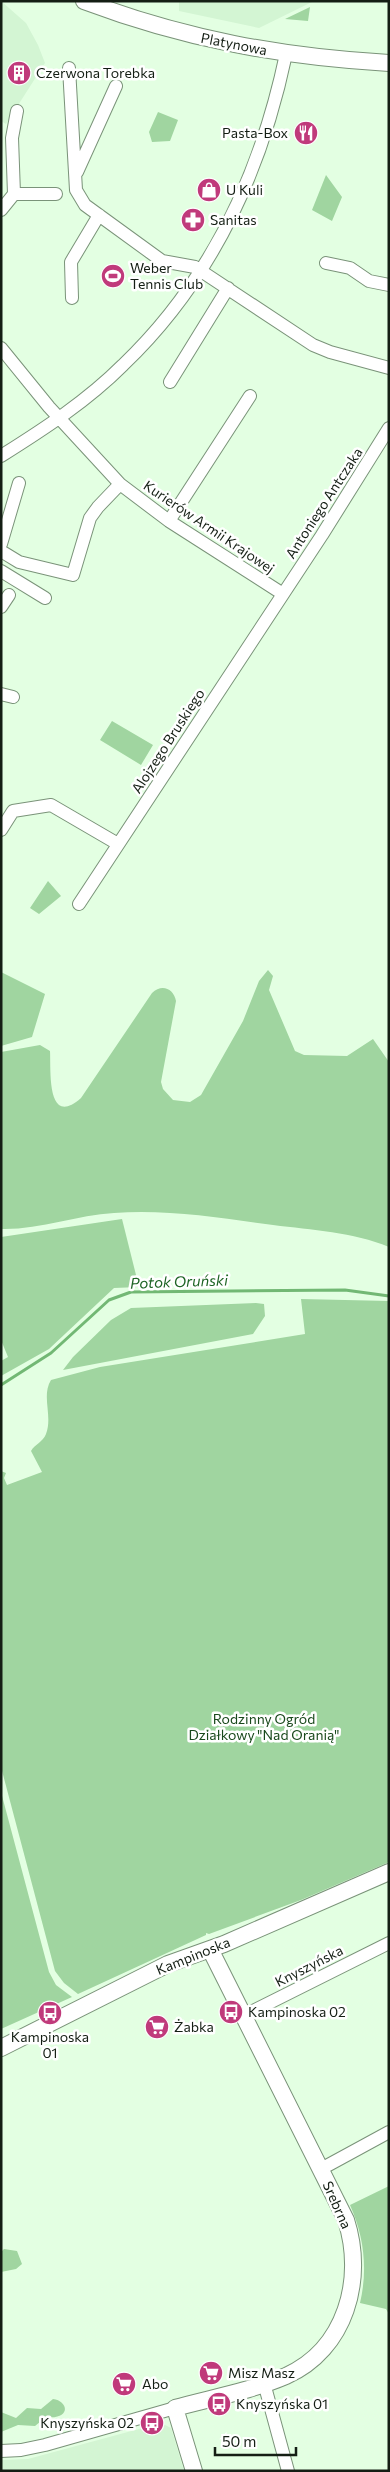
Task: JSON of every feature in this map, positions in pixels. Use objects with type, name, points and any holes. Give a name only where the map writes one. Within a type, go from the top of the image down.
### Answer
[{"type":"street","name":"Platynowa","points":[[84,1],[162,28],[218,42],[286,54],[389,63]]},
{"type":"street","points":[[1,456],[59,419],[98,388],[147,342],[202,271],[244,192],[258,160],[279,88],[286,54]]},
{"type":"street","points":[[69,68],[76,190],[80,200],[162,261],[190,266],[202,271],[313,344],[330,352],[389,368]]},
{"type":"street","points":[[76,174],[116,86]]},
{"type":"street","points":[[1,210],[14,194],[12,140],[17,111]]},
{"type":"street","points":[[14,194],[56,194]]},
{"type":"street","points":[[72,298],[71,262],[99,215]]},
{"type":"street","points":[[326,263],[350,268],[369,282],[389,286]]},
{"type":"street","points":[[170,382],[228,288]]},
{"type":"street","name":"Kurierów Armii Krajowej","points":[[1,348],[59,419],[120,484],[169,521],[283,594]]},
{"type":"street","points":[[169,521],[250,396]]},
{"type":"street","name":"Antoniego Antczaka","points":[[283,594],[389,428]]},
{"type":"street","points":[[1,544],[19,482]]},
{"type":"street","points":[[1,551],[19,562],[73,575],[90,518],[120,484]]},
{"type":"street","points":[[1,571],[45,598]]},
{"type":"street","name":"Alojzego Bruskiego","points":[[78,904],[283,594]]},
{"type":"street","points":[[1,607],[9,595]]},
{"type":"street","points":[[1,830],[13,812],[51,804],[118,844]]},
{"type":"street","name":"Kampinoska","points":[[1,2048],[168,1964],[210,1949],[389,1872]]},
{"type":"street","name":"Knyszyńska","points":[[243,2016],[389,1943]]},
{"type":"street","name":"Srebrna","points":[[1,2451],[45,2445],[285,2376],[305,2365],[324,2347],[337,2328],[351,2292],[354,2272],[352,2240],[346,2220],[210,1949]]},
{"type":"street","points":[[321,2169],[389,2132]]},
{"type":"street","points":[[264,2383],[288,2471]]},
{"type":"street","points":[[176,2408],[194,2471]]},
{"type":"shaded area","points":[[1,1],[26,23],[45,63],[6,124],[1,121]]},
{"type":"shaded area","points":[[179,1],[314,1],[259,28],[179,11]]},
{"type":"shaded area","points":[[161,2423],[171,2428],[184,2471],[1,2471],[1,2460],[28,2459]]},
{"type":"green space","points":[[310,7],[308,21],[285,19]]},
{"type":"green space","points":[[158,112],[178,120],[170,141],[152,142],[149,132]]},
{"type":"green space","points":[[326,175],[342,197],[332,221],[312,210]]},
{"type":"green space","points":[[112,721],[153,745],[141,765],[100,740]]},
{"type":"green space","points":[[48,881],[61,896],[39,914],[30,908]]},
{"type":"green space","points":[[268,970],[273,976],[269,990],[295,1051],[304,1055],[347,1056],[373,1039],[389,1062],[389,1247],[361,1238],[332,1232],[214,1217],[154,1212],[100,1214],[29,1227],[1,1229],[1,1052],[40,1045],[50,1051],[53,1093],[56,1101],[62,1106],[70,1106],[81,1098],[152,993],[160,988],[167,989],[173,993],[176,1001],[161,1082],[163,1089],[173,1100],[190,1102],[201,1095],[243,1021],[259,981]]},
{"type":"green space","points":[[1,972],[45,994],[32,1037],[1,1046]]},
{"type":"green space","points":[[122,1219],[139,1287],[114,1288],[49,1349],[1,1376],[1,1361],[8,1357],[1,1340],[1,1237]]},
{"type":"green space","name":"Rodzinny Ogród Działkowy \"Nad Oranią\"","points":[[301,1299],[389,1301],[389,1862],[301,1900],[209,1934],[206,1933],[206,1935],[78,1994],[64,1983],[55,1971],[1,1767],[1,1471],[6,1473],[4,1478],[7,1485],[42,1472],[31,1451],[43,1439],[48,1427],[47,1393],[51,1380],[100,1367],[305,1334]]},
{"type":"green space","points":[[264,1304],[265,1316],[253,1334],[63,1370],[73,1357],[111,1320],[131,1308]]},
{"type":"green space","points":[[1,1792],[49,1972],[56,1985],[72,1997],[1,2029]]},
{"type":"green space","points":[[389,2186],[389,2314],[386,2309],[360,2303],[364,2278],[363,2253],[359,2229],[350,2205]]},
{"type":"green space","points":[[4,2249],[17,2251],[22,2264],[16,2269],[1,2272],[1,2252]]},
{"type":"green space","points":[[53,2399],[58,2400],[64,2406],[65,2410],[60,2416],[46,2417],[35,2426],[18,2425],[1,2432],[1,2412],[16,2418],[27,2408],[41,2409]]},
{"type":"waterway","name":"Potok Oruński","points":[[1,1385],[51,1353],[109,1300],[131,1292],[345,1290],[389,1296]]},
{"type":"place","name":"Czerwona Torebka","points":[[19,73]]},
{"type":"place","name":"Pasta-Box","points":[[306,133]]},
{"type":"place","name":"U Kuli","points":[[209,190]]},
{"type":"place","name":"Sanitas","points":[[193,220]]},
{"type":"place","name":"Weber Tennis Club","points":[[113,276]]},
{"type":"place","name":"Kampinoska 02","points":[[231,2012]]},
{"type":"place","name":"Kampinoska 01","points":[[50,2013]]},
{"type":"place","name":"Żabka","points":[[157,2027]]},
{"type":"place","name":"Misz Masz","points":[[211,2373]]},
{"type":"place","name":"Abo","points":[[124,2384]]},
{"type":"place","name":"Knyszyńska 01","points":[[219,2404]]},
{"type":"place","name":"Knyszyńska 02","points":[[152,2423]]}]
